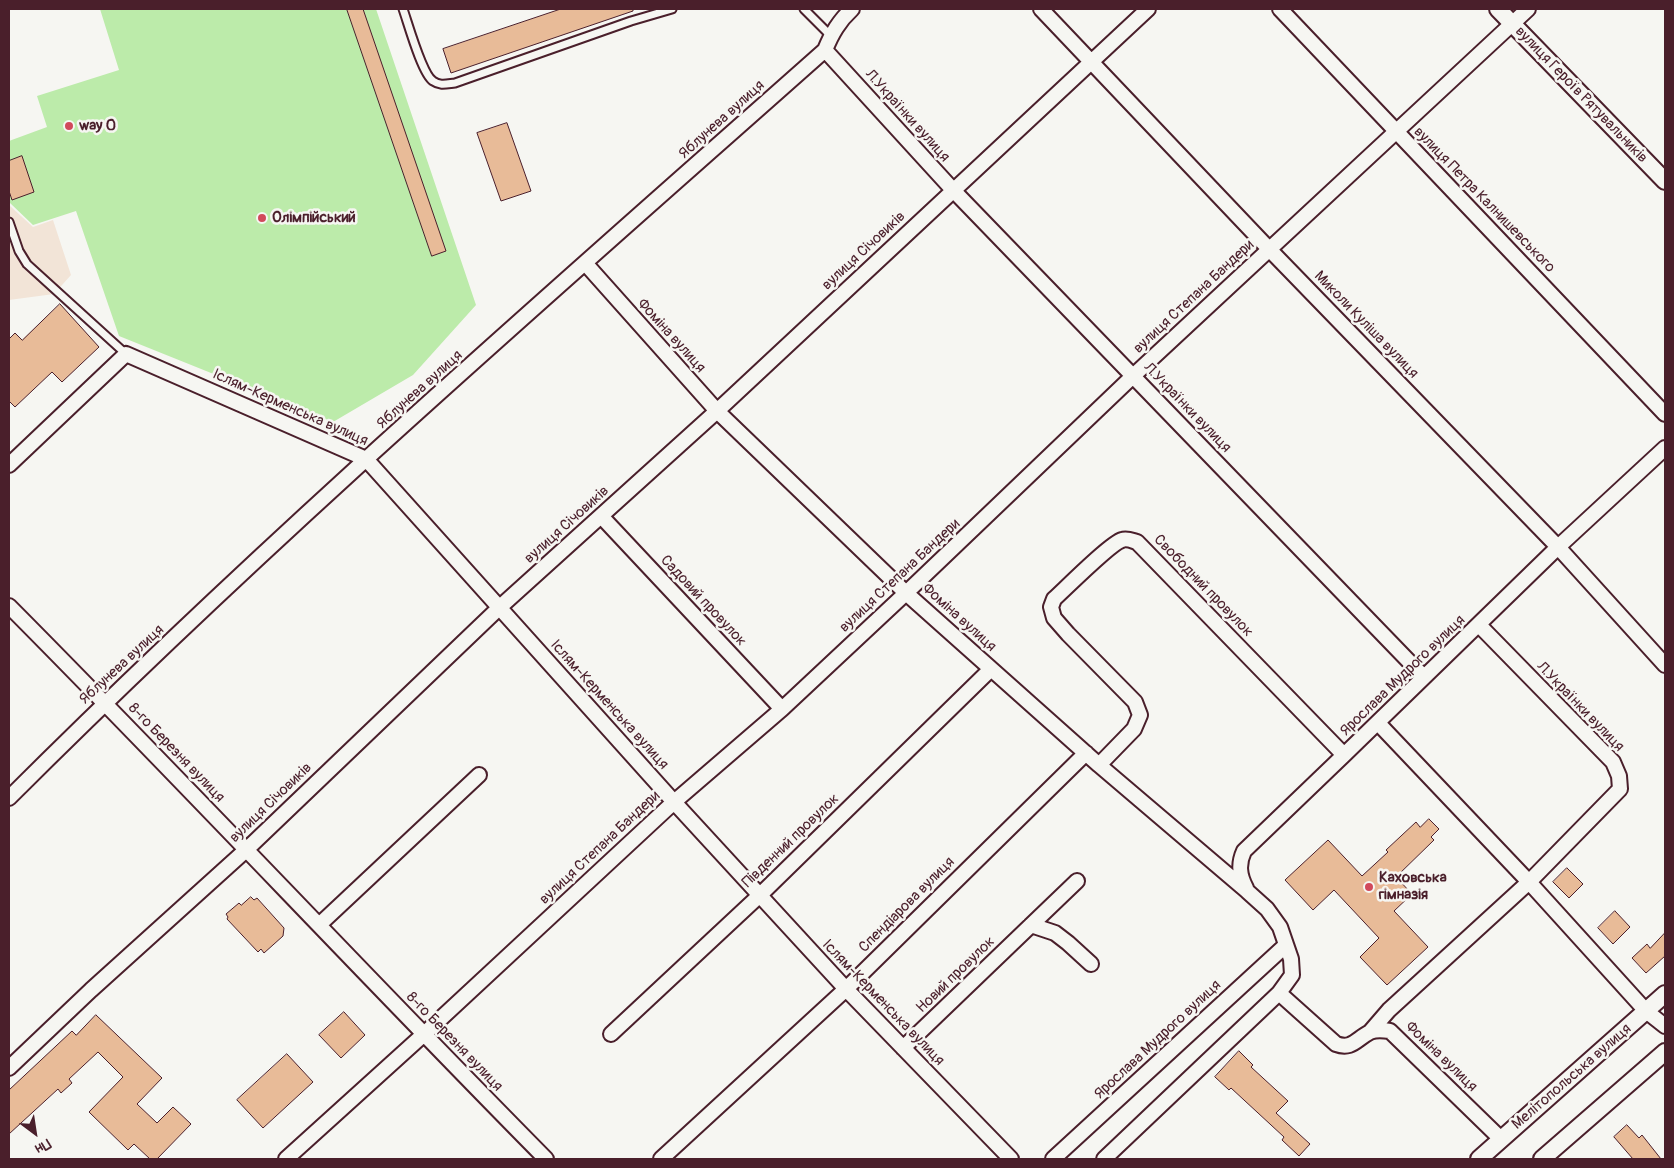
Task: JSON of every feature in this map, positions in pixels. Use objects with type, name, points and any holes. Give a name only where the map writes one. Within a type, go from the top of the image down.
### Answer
[{"type":"street","name":"Яблунева вулиця","points":[[9,798],[105,702],[366,459],[825,50],[841,19],[852,9]]},
{"type":"street","name":"Миколи Куліша вулиця","points":[[1041,9],[1269,249],[1558,547],[1665,665]]},
{"type":"street","name":"вулиця Січовиків","points":[[9,1068],[91,990],[246,850],[500,607],[718,411],[1148,9]]},
{"type":"street","name":"вулиця Петра Калнишевського","points":[[1280,9],[1665,414]]},
{"type":"street","name":"вулиця Героїв Рятувальників","points":[[1498,9],[1665,181]]},
{"type":"street","name":"вулиця Степана Бандери","points":[[286,1159],[423,1035],[674,802],[782,709],[1133,376],[1528,9]]},
{"type":"street","name":"Л.Українки вулиця","points":[[825,50],[953,190],[1424,678]]},
{"type":"street","name":"Фоміна вулиця","points":[[584,263],[718,411],[906,593],[1099,765],[1247,891]]},
{"type":"street","name":"Іслям-Керменська вулиця","points":[[126,354],[366,459],[674,802],[846,989],[1011,1159]]},
{"type":"street","points":[[9,465],[126,354]]},
{"type":"street","name":"Ярослава Мудрого вулиця","points":[[1247,891],[1240,874],[1241,858],[1244,851],[1558,547],[1665,448]]},
{"type":"street","name":"Садовий провулок","points":[[601,516],[782,709]]},
{"type":"street","name":"Свободний провулок","points":[[1099,765],[1134,729],[1140,715],[1135,702],[1054,618],[1051,607],[1054,599],[1109,548],[1121,540],[1128,539],[1137,542],[1344,755]]},
{"type":"street","name":"8-го Березня вулиця","points":[[9,606],[105,702],[423,1035],[546,1159]]},
{"type":"street","name":"Л.Українки вулиця","points":[[1370,1032],[1389,1010],[1529,882],[1620,789],[1619,776],[1613,762],[1478,625]]},
{"type":"street","name":"Південний провулок","points":[[611,1034],[760,895],[991,669]]},
{"type":"street","points":[[1378,723],[1529,882],[1646,1011],[1665,1026]]},
{"type":"street","name":"Спендіарова вулиця","points":[[660,1159],[846,989],[1086,753]]},
{"type":"street","points":[[318,926],[479,775]]},
{"type":"street","name":"Новий провулок","points":[[904,1048],[1077,881]]},
{"type":"street","points":[[1104,1159],[1279,993],[1292,975],[1291,959],[1280,927],[1267,909],[1247,891]]},
{"type":"street","points":[[1031,925],[1055,933],[1091,964]]},
{"type":"street","name":"Ярослава Мудрого вулиця","points":[[1053,1159],[1286,945]]},
{"type":"street","points":[[1279,993],[1336,1044],[1344,1047],[1349,1046],[1370,1032]]},
{"type":"street","name":"Мелітопольська вулиця","points":[[1479,1159],[1665,994]]},
{"type":"street","name":"Фоміна вулиця","points":[[1370,1032],[1390,1031],[1397,1036],[1501,1139]]},
{"type":"street","points":[[1542,1159],[1665,1052]]},
{"type":"lane","points":[[403,9],[423,67],[431,80],[443,85],[455,83],[631,21],[672,9]]},
{"type":"lane","points":[[804,9],[831,36]]},
{"type":"lane","points":[[9,222],[19,251],[28,264],[126,354]]},
{"type":"shaded area","points":[[9,205],[33,227],[53,220],[71,275],[54,294],[9,300]]},
{"type":"green space","name":"Олімпійський","points":[[100,9],[376,9],[476,305],[413,375],[333,422],[119,336],[76,211],[33,225],[10,203],[9,199],[9,141],[47,127],[37,96],[119,70]]},
{"type":"building","points":[[347,9],[363,9],[446,251],[432,256]]},
{"type":"building","points":[[561,9],[633,9],[633,11],[451,73],[443,49]]},
{"type":"building","points":[[507,123],[531,191],[501,201],[477,133]]},
{"type":"building","points":[[22,156],[34,192],[12,200],[9,191],[9,161]]},
{"type":"building","points":[[60,304],[99,347],[62,382],[52,372],[15,407],[9,401],[9,339],[15,333],[22,340]]},
{"type":"building","points":[[1429,819],[1439,829],[1431,837],[1434,840],[1396,877],[1412,894],[1394,911],[1428,947],[1387,985],[1360,957],[1379,938],[1334,890],[1313,910],[1285,880],[1328,840],[1362,876],[1416,822],[1420,827]]},
{"type":"building","points":[[1567,868],[1583,884],[1569,898],[1553,882]]},
{"type":"building","points":[[251,897],[254,900],[257,898],[284,928],[283,936],[264,953],[261,949],[258,952],[227,919],[226,914],[239,903],[241,905]]},
{"type":"building","points":[[1615,911],[1630,927],[1613,944],[1598,928]]},
{"type":"building","points":[[1665,933],[1665,956],[1646,973],[1632,958],[1647,944],[1650,948]]},
{"type":"building","points":[[344,1012],[365,1035],[341,1058],[319,1035]]},
{"type":"building","points":[[96,1015],[162,1078],[137,1104],[157,1123],[173,1107],[191,1124],[157,1159],[150,1159],[134,1144],[128,1150],[89,1112],[123,1077],[98,1052],[69,1079],[72,1083],[61,1093],[58,1089],[9,1134],[9,1090],[72,1031],[76,1035]]},
{"type":"building","points":[[1239,1051],[1253,1065],[1251,1067],[1288,1101],[1276,1113],[1310,1144],[1299,1156],[1282,1140],[1284,1137],[1231,1088],[1229,1090],[1215,1077]]},
{"type":"building","points":[[287,1054],[313,1082],[263,1128],[237,1100]]},
{"type":"building","points":[[1627,1125],[1639,1138],[1642,1135],[1661,1159],[1633,1159],[1614,1137]]},
{"type":"place","name":"way 0","points":[[69,126]]},
{"type":"place","name":"Олімпійський","points":[[262,218]]},
{"type":"place","name":"Каховська гімназія","points":[[1369,887]]}]
